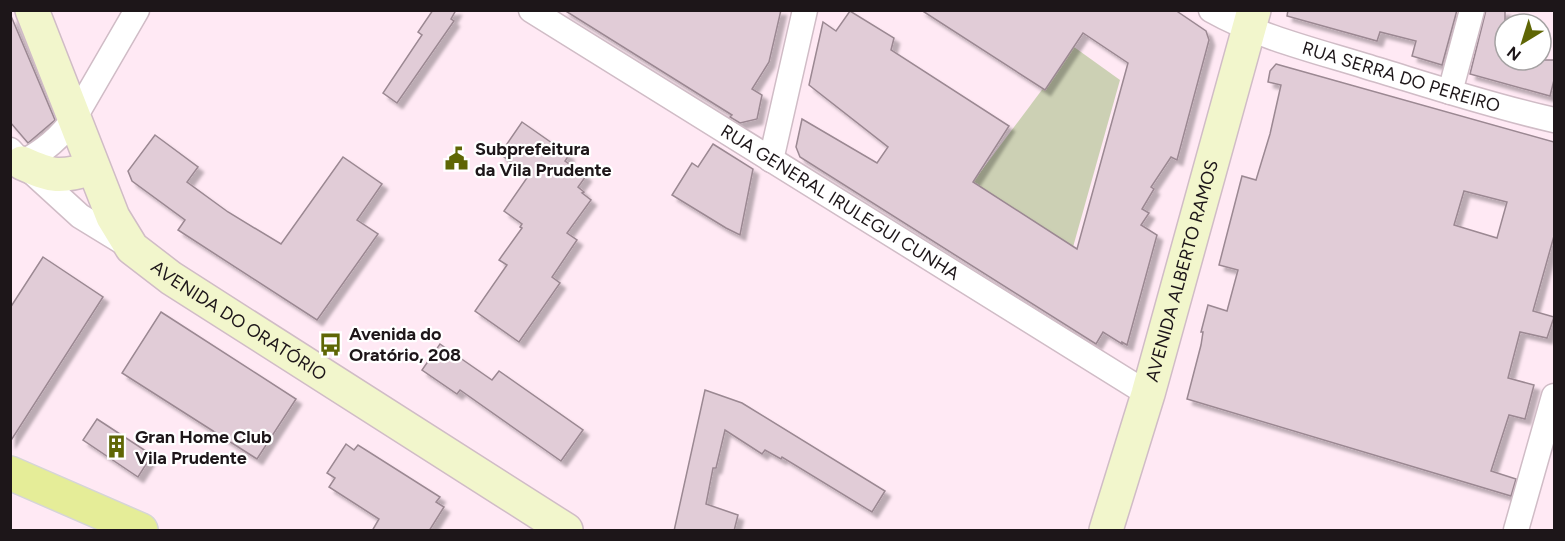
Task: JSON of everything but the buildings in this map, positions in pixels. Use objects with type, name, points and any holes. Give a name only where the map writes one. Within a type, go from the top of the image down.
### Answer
[{"type":"main road","name":"AVENIDA DO ORATÓRIO","points":[[32,10],[113,217],[132,248],[171,278],[566,531]]},
{"type":"main road","name":"AVENIDA ALBERTO RAMOS","points":[[1106,531],[1148,394],[1252,20]]},
{"type":"main road","points":[[16,157],[48,175],[67,176],[93,168]]},
{"type":"main road","points":[[10,473],[141,531]]},
{"type":"street","points":[[16,157],[47,148],[63,134],[137,10]]},
{"type":"street","name":"RUA GENERAL IRULEGUI CUNHA","points":[[531,10],[1148,394]]},
{"type":"street","points":[[771,160],[805,10]]},
{"type":"street","name":"RUA SERRA DO PEREIRO","points":[[1211,10],[1252,20],[1450,92],[1554,120]]},
{"type":"street","points":[[1450,92],[1472,10]]},
{"type":"street","points":[[16,157],[80,216],[132,248]]},
{"type":"street","points":[[1516,531],[1554,396]]},
{"type":"green space","points":[[1074,47],[1120,80],[1073,247],[970,186]]},
{"type":"place","name":"Subprefeitura da Vila Prudente","points":[[457,159]]},
{"type":"place","name":"Avenida do Oratório, 208","points":[[331,344]]},
{"type":"place","name":"Gran Home Club Vila Prudente","points":[[117,447]]}]
